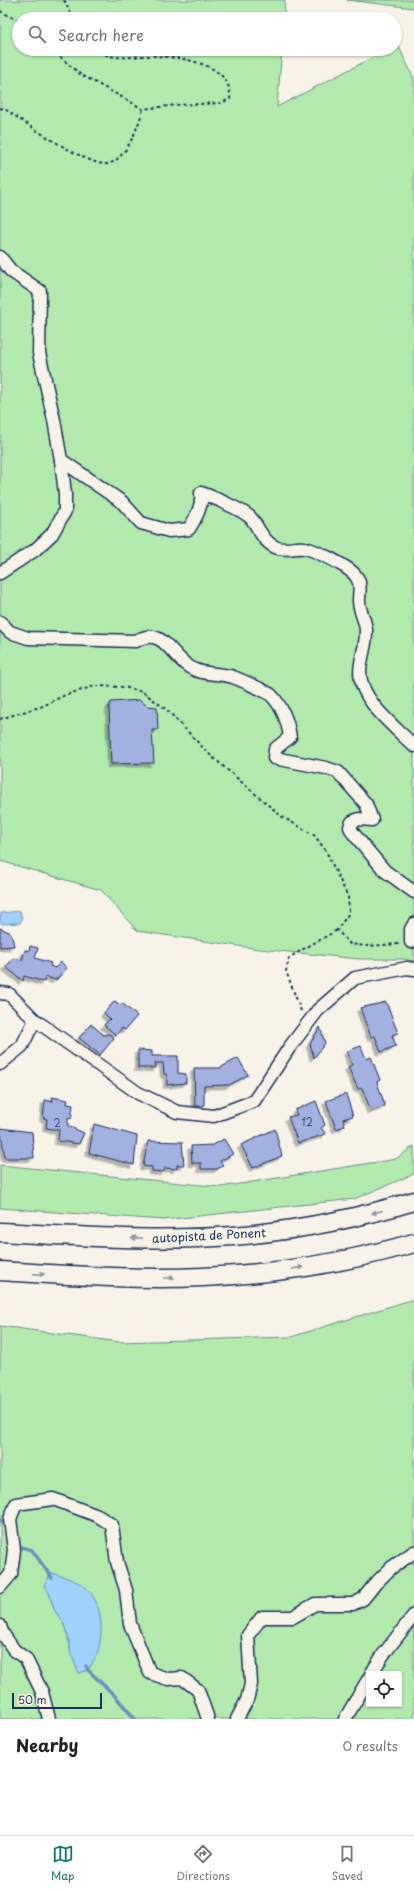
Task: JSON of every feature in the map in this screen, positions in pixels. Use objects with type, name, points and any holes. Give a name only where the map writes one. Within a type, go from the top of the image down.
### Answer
[{"type":"highway","name":"autopista de Ponent","points":[[0,1232],[136,1238],[232,1236],[328,1223],[390,1209],[414,1201]]},
{"type":"highway","points":[[0,1271],[137,1278],[235,1275],[332,1263],[414,1243]]},
{"type":"street","points":[[0,257],[11,271],[40,292],[39,353],[54,420],[65,494],[65,511],[52,534],[35,550],[0,573]]},
{"type":"street","points":[[61,460],[122,502],[141,523],[169,532],[189,529],[196,518],[202,499],[201,493],[209,495],[248,516],[256,524],[262,538],[275,547],[290,550],[303,547],[324,555],[355,574],[361,588],[359,602],[367,632],[360,670],[361,682],[365,694],[387,720],[414,746]]},
{"type":"street","points":[[0,622],[10,632],[28,638],[136,641],[146,636],[159,638],[185,664],[194,670],[233,677],[271,695],[284,714],[289,726],[290,737],[275,749],[274,758],[326,768],[338,772],[366,804],[372,820],[359,819],[352,822],[350,827],[353,833],[385,871],[414,892]]},
{"type":"street","points":[[411,942],[411,929],[414,924]]},
{"type":"street","points":[[0,993],[9,994],[35,1020],[138,1093],[177,1112],[214,1116],[254,1101],[318,1010],[355,978],[407,968],[414,970]]},
{"type":"street","points":[[0,1064],[22,1046],[35,1020]]},
{"type":"street","points":[[0,1587],[11,1574],[14,1550],[10,1520],[16,1504],[53,1499],[98,1516],[112,1525],[116,1562],[126,1590],[130,1624],[150,1673],[168,1679],[182,1678],[198,1690],[208,1719]]},
{"type":"street","points":[[238,1719],[247,1700],[251,1684],[248,1635],[262,1617],[293,1617],[315,1604],[353,1604],[363,1599],[391,1568],[414,1552]]},
{"type":"street","points":[[373,1671],[383,1655],[414,1615]]},
{"type":"street","points":[[0,1626],[3,1634],[14,1650],[26,1659],[42,1692],[50,1719]]},
{"type":"street","points":[[344,1719],[366,1683]]},
{"type":"path","points":[[64,0],[70,12]]},
{"type":"path","points":[[0,11],[12,17]]},
{"type":"path","points":[[58,56],[80,74],[143,109],[176,105],[221,103],[230,100],[231,89],[219,73],[202,64],[174,58],[151,56],[124,59],[113,56]]},
{"type":"path","points":[[0,108],[5,109],[35,131],[87,158],[104,164],[113,162],[123,154],[139,125],[143,109]]},
{"type":"path","points":[[0,720],[43,706],[65,695],[95,686],[124,687],[143,692],[167,710],[209,754],[275,811],[314,835],[326,851],[348,897],[349,913],[337,930],[322,940],[306,946],[289,958],[286,971],[307,1025]]},
{"type":"path","points":[[337,930],[350,944],[366,946],[391,946],[411,942]]},
{"type":"green space","points":[[0,0],[285,0],[284,12],[12,12],[12,56],[281,56],[277,107],[375,56],[402,56],[402,54],[414,79],[414,961],[403,959],[359,959],[259,949],[137,931],[101,890],[0,861]]},
{"type":"green space","points":[[347,0],[414,0],[414,8]]},
{"type":"green space","points":[[414,1146],[414,1174],[354,1199],[163,1220],[0,1208],[0,1165],[221,1187],[396,1159]]},
{"type":"green space","points":[[414,1299],[414,1719],[0,1719],[0,1326],[120,1342],[291,1337]],"holes":[[[49,1593],[88,1670],[79,1673],[71,1654],[68,1637],[63,1622],[55,1611]]]},
{"type":"water","points":[[20,911],[22,919],[20,923],[2,924],[0,921],[1,913]]},
{"type":"water","points":[[51,1573],[73,1580],[85,1587],[94,1598],[99,1612],[101,1620],[101,1635],[98,1649],[88,1670],[79,1673],[71,1654],[68,1637],[63,1622],[55,1611],[49,1593],[44,1586]]},
{"type":"building","points":[[140,700],[147,706],[157,707],[158,730],[152,730],[154,763],[111,764],[109,707],[111,702]]},
{"type":"building","points":[[0,928],[11,933],[14,946],[0,947]]},
{"type":"building","points":[[30,946],[38,948],[35,958],[51,963],[50,966],[55,968],[61,962],[67,968],[56,980],[46,977],[44,982],[24,976],[23,981],[6,967],[14,958],[22,960],[25,950],[29,951]]},
{"type":"building","points":[[115,1001],[120,1005],[122,1003],[137,1016],[125,1030],[122,1028],[116,1035],[104,1025],[110,1019],[104,1013]]},
{"type":"building","points":[[386,1002],[398,1033],[392,1035],[396,1046],[381,1052],[375,1036],[371,1037],[360,1008]]},
{"type":"building","points":[[91,1024],[104,1035],[109,1034],[114,1038],[100,1055],[79,1038]]},
{"type":"building","points":[[320,1027],[325,1043],[314,1058],[310,1044]]},
{"type":"building","points":[[361,1046],[366,1059],[371,1057],[380,1080],[377,1082],[385,1106],[371,1111],[362,1088],[358,1089],[348,1067],[352,1065],[347,1051]]},
{"type":"building","points":[[138,1050],[152,1051],[152,1056],[178,1056],[178,1073],[186,1074],[186,1083],[167,1085],[167,1075],[164,1074],[163,1063],[155,1063],[156,1068],[138,1068]]},
{"type":"building","points":[[238,1058],[248,1075],[229,1085],[204,1086],[204,1106],[195,1106],[194,1068],[220,1068]]},
{"type":"building","points":[[346,1094],[353,1116],[343,1119],[345,1126],[336,1129],[326,1101]]},
{"type":"building","points":[[52,1097],[68,1100],[67,1104],[73,1105],[71,1119],[68,1117],[68,1126],[84,1133],[79,1144],[58,1141],[59,1130],[46,1128],[47,1119],[43,1118],[45,1100],[53,1102]]},
{"type":"building","points":[[316,1101],[325,1125],[321,1128],[326,1134],[298,1143],[288,1117],[297,1115],[295,1110]]},
{"type":"building","points":[[94,1124],[137,1136],[134,1165],[89,1153]]},
{"type":"building","points":[[0,1128],[32,1132],[34,1158],[5,1158]]},
{"type":"building","points":[[275,1129],[282,1156],[253,1168],[241,1145]]},
{"type":"building","points":[[224,1139],[233,1154],[220,1161],[223,1165],[217,1169],[201,1169],[201,1163],[192,1163],[191,1146],[213,1145]]},
{"type":"building","points":[[148,1141],[182,1142],[184,1165],[177,1165],[177,1169],[165,1168],[164,1172],[152,1171],[152,1167],[143,1166]]},
{"type":"waterway","points":[[0,1520],[4,1526]]},
{"type":"waterway","points":[[18,1546],[32,1550],[52,1578]]},
{"type":"waterway","points":[[86,1666],[88,1670],[116,1697],[135,1719]]}]
